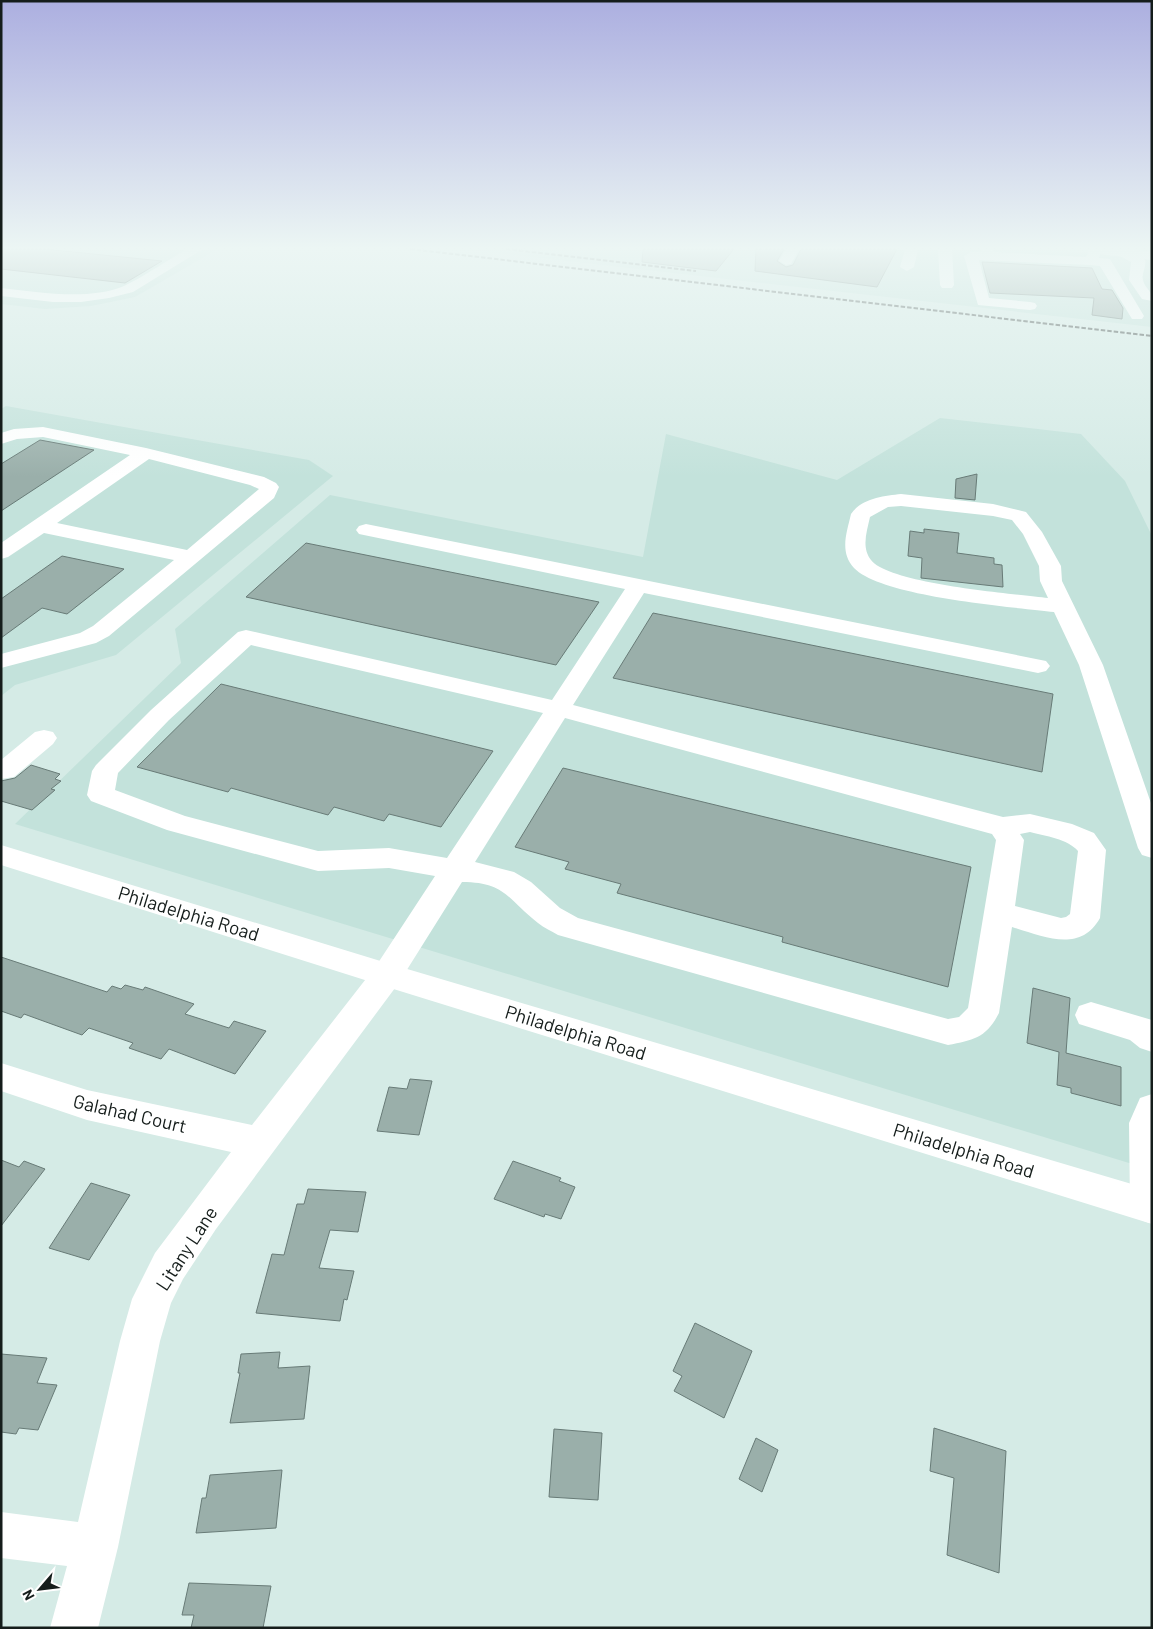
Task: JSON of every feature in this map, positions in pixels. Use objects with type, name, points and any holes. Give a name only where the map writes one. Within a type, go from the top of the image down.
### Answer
[{"type":"main road","points":[[1,440],[21,433],[43,432],[146,453],[257,481],[269,487],[267,494],[101,631],[88,638],[1,660]]},
{"type":"main road","points":[[3,563],[40,526],[146,453]]},
{"type":"main road","points":[[1062,606],[992,598],[910,585],[879,576],[862,564],[854,544],[862,514],[871,507],[884,502],[901,500],[993,510],[1019,516],[1032,532],[1050,566],[1051,581],[1090,665],[1152,848]]},
{"type":"main road","points":[[40,526],[191,556]]},
{"type":"main road","points":[[3,563],[64,530]]},
{"type":"main road","points":[[366,530],[1038,666]]},
{"type":"main road","name":"Litany Lane","points":[[74,1628],[95,1547],[140,1341],[152,1300],[169,1266],[387,975],[638,585]]},
{"type":"main road","points":[[998,913],[1061,929],[1074,928],[1085,918],[1092,850],[1084,840],[1062,831],[1030,822],[1002,827],[978,819],[558,709],[246,637],[160,715],[105,771],[101,795],[177,823],[318,861],[389,858],[437,865],[453,872],[479,872],[504,879],[521,889],[549,916],[569,927],[948,1032],[969,1028],[983,1014],[998,913],[1010,840],[1002,827]]},
{"type":"main road","points":[[1,770],[5,771],[44,738]]},
{"type":"main road","name":"Philadelphia Road","points":[[1,855],[387,975],[1150,1206]]},
{"type":"main road","points":[[1091,1015],[1141,1030],[1152,1038]]},
{"type":"main road","name":"Galahad Court","points":[[1,1077],[87,1105],[261,1143]]},
{"type":"main road","points":[[1150,1206],[1147,1122],[1152,1109]]},
{"type":"main road","points":[[1,1535],[95,1547]]},
{"type":"shaded area","points":[[1134,325],[1152,325],[1152,327]]},
{"type":"shaded area","points":[[6,406],[309,460],[333,476],[116,655],[15,685],[1,696],[1,409]]},
{"type":"shaded area","points":[[940,418],[1081,434],[1125,481],[1152,536],[1152,1170],[15,824],[181,663],[175,629],[330,495],[643,557],[666,434],[837,480]]},
{"type":"building","points":[[40,440],[94,450],[1,511],[1,464]]},
{"type":"building","points":[[977,474],[975,500],[955,498],[956,479]]},
{"type":"building","points":[[924,529],[959,533],[957,553],[994,558],[994,564],[1002,565],[1003,587],[921,578],[922,558],[908,556],[910,531],[924,533]]},
{"type":"building","points":[[306,543],[599,602],[556,665],[246,597]]},
{"type":"building","points":[[62,556],[124,569],[67,614],[42,608],[1,638],[1,599]]},
{"type":"building","points":[[653,613],[1053,694],[1042,772],[613,678]]},
{"type":"building","points":[[221,684],[493,751],[441,827],[389,814],[384,821],[334,807],[328,815],[231,788],[228,792],[137,767]]},
{"type":"building","points":[[31,765],[60,774],[55,779],[61,781],[51,789],[55,790],[32,810],[1,801],[1,781],[15,778]]},
{"type":"building","points":[[563,768],[971,867],[948,987],[782,942],[783,937],[617,893],[621,884],[565,869],[569,862],[515,847]]},
{"type":"building","points":[[1,957],[107,992],[112,986],[121,989],[125,985],[143,990],[145,987],[194,1004],[185,1014],[229,1028],[234,1021],[266,1031],[235,1074],[169,1049],[161,1059],[129,1048],[133,1043],[89,1028],[82,1035],[24,1014],[21,1018],[1,1011]]},
{"type":"building","points":[[1033,988],[1070,998],[1066,1053],[1121,1067],[1121,1106],[1071,1093],[1071,1088],[1057,1085],[1059,1052],[1027,1043]]},
{"type":"building","points":[[410,1079],[432,1081],[419,1135],[377,1131],[389,1087],[407,1089]]},
{"type":"building","points":[[1,1160],[19,1167],[24,1161],[45,1169],[1,1226]]},
{"type":"building","points":[[513,1161],[561,1178],[559,1181],[575,1187],[561,1219],[545,1214],[544,1217],[494,1199]]},
{"type":"building","points":[[91,1183],[130,1195],[89,1260],[49,1248]]},
{"type":"building","points":[[308,1189],[366,1192],[358,1232],[330,1230],[319,1268],[354,1271],[347,1300],[344,1299],[340,1321],[256,1313],[272,1254],[284,1255],[297,1204],[304,1204]]},
{"type":"building","points":[[695,1323],[752,1351],[724,1418],[674,1391],[682,1376],[673,1371]]},
{"type":"building","points":[[280,1352],[278,1368],[310,1366],[304,1419],[230,1423],[240,1373],[238,1373],[241,1354]]},
{"type":"building","points":[[1,1354],[47,1358],[37,1383],[57,1385],[38,1430],[19,1428],[16,1434],[1,1432]]},
{"type":"building","points":[[934,1428],[1006,1451],[999,1573],[947,1555],[954,1478],[930,1471]]},
{"type":"building","points":[[554,1429],[602,1433],[598,1500],[549,1497]]},
{"type":"building","points":[[756,1438],[778,1450],[762,1492],[739,1479]]},
{"type":"building","points":[[282,1470],[276,1528],[196,1533],[202,1498],[206,1498],[210,1475]]},
{"type":"building","points":[[189,1583],[271,1586],[263,1628],[191,1628],[194,1615],[182,1615]]},
{"type":"railway","points":[[1058,325],[1152,336]]}]
